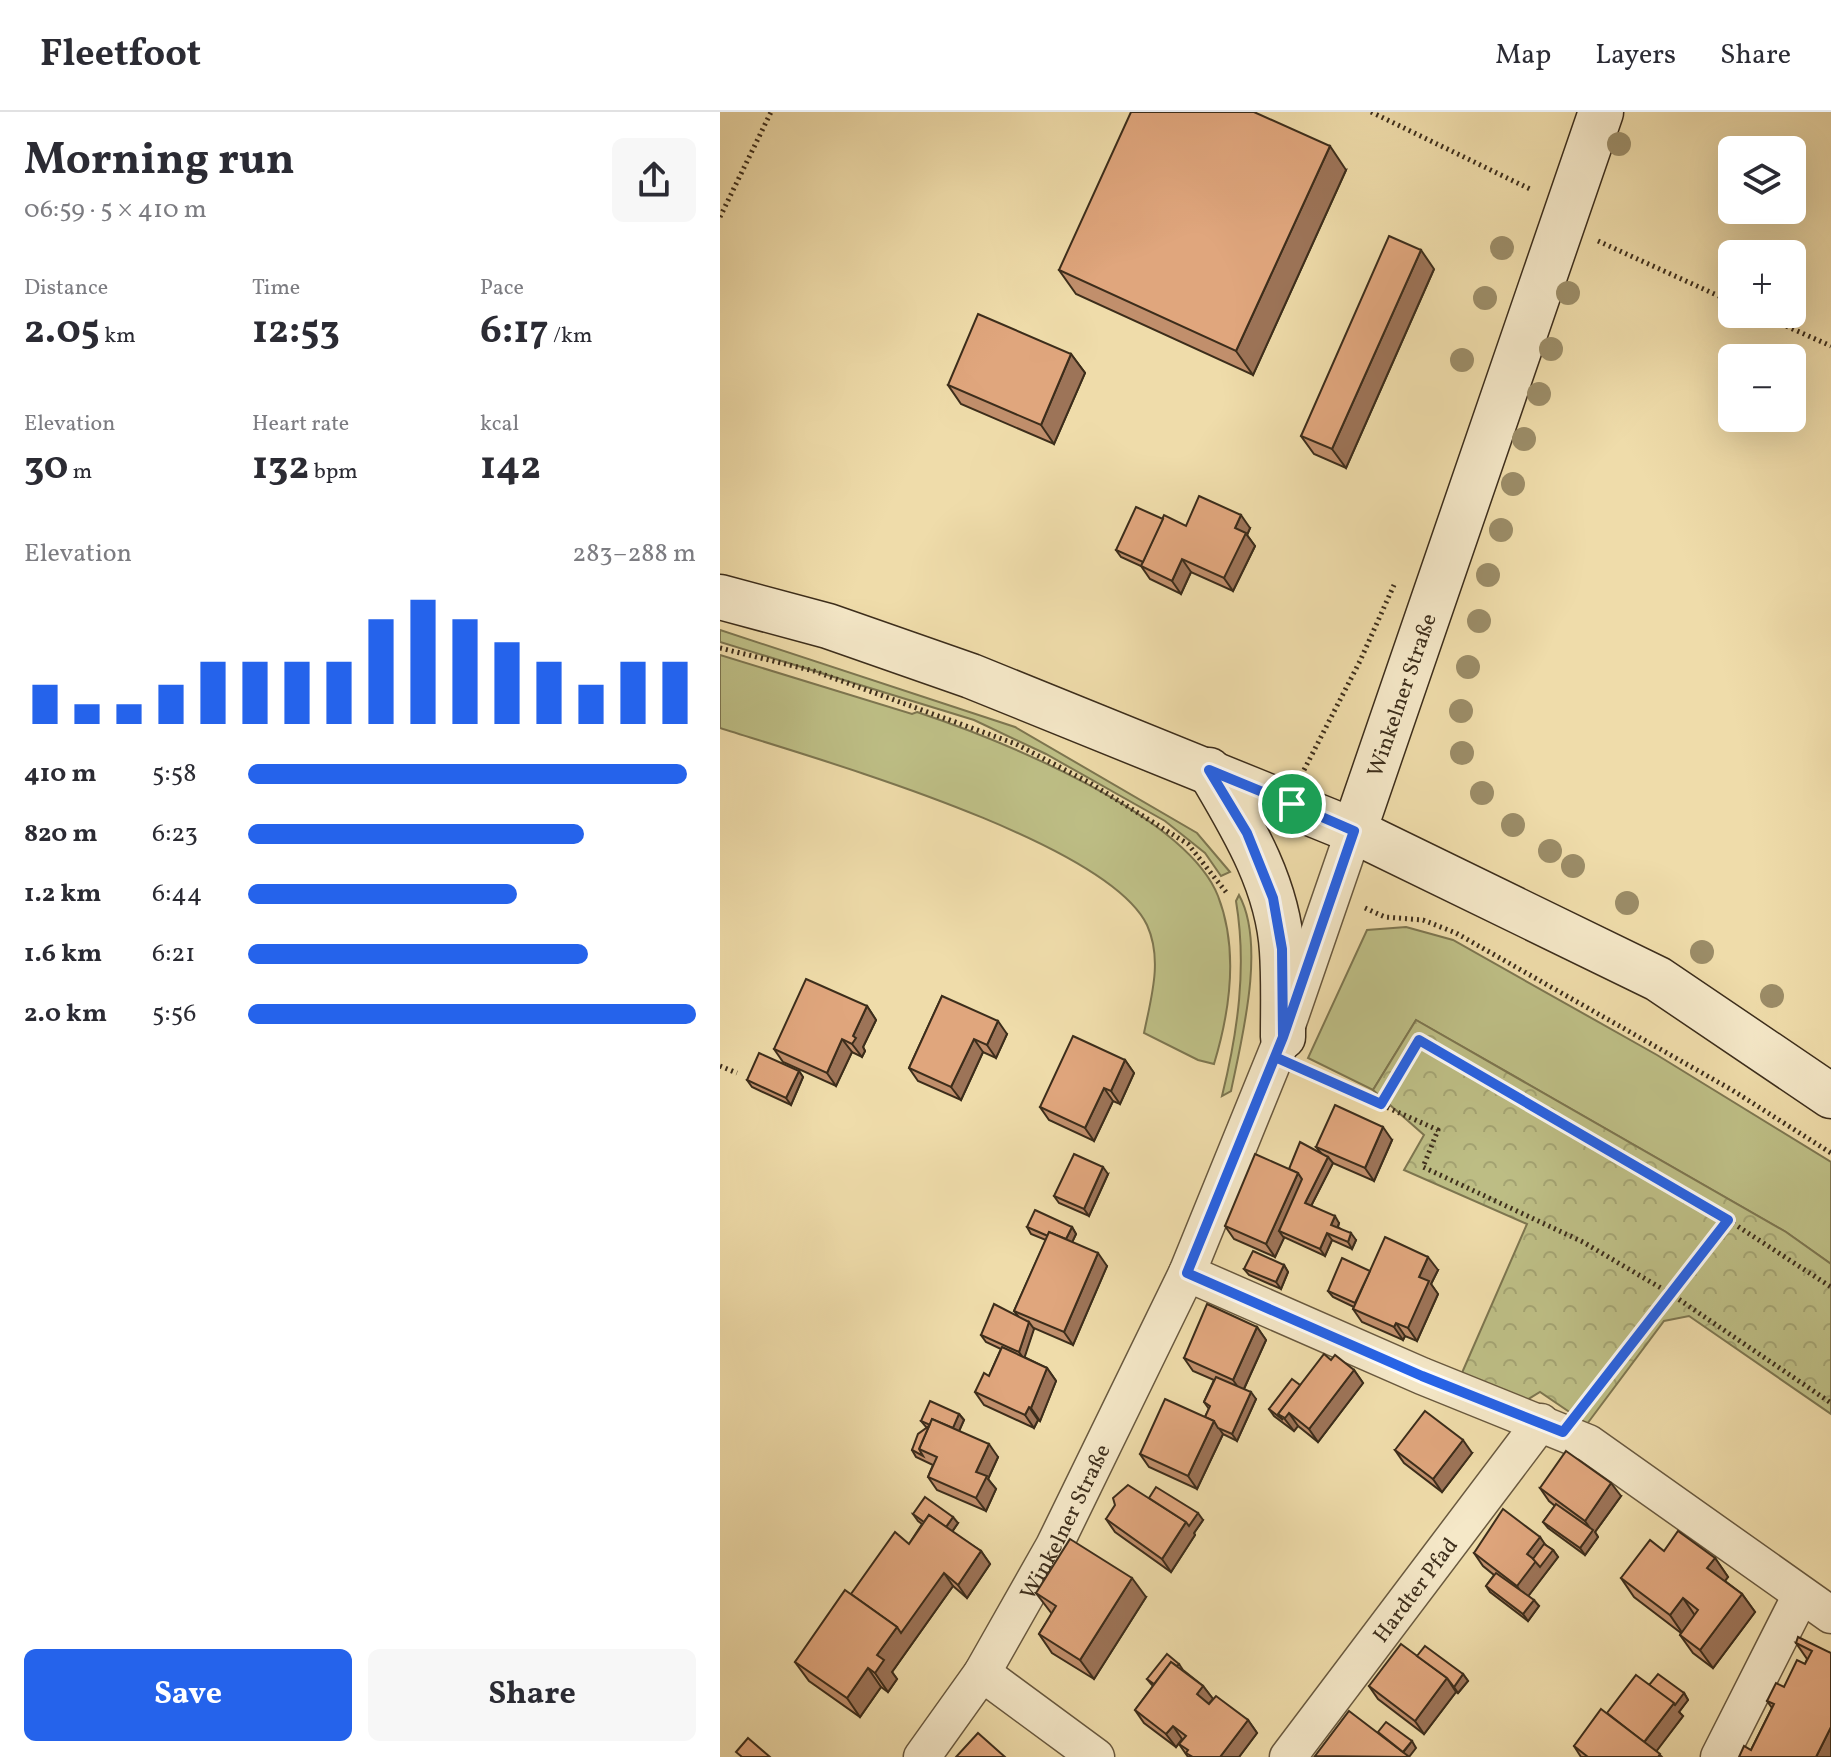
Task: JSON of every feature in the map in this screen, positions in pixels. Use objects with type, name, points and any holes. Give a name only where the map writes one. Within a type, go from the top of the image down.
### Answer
[{"type":"main road","name":"Winkelner Straße","points":[[1354,831],[1601,112]]},
{"type":"main road","points":[[720,597],[828,626],[971,676],[1354,831],[1658,979],[1831,1096]]},
{"type":"main road","points":[[1209,770],[1247,833],[1273,898],[1282,949],[1279,1047]]},
{"type":"street","name":"Winkelner Straße","points":[[922,1757],[982,1673],[1054,1546],[1187,1273],[1279,1047],[1354,831]]},
{"type":"street","points":[[1187,1273],[1422,1376],[1588,1443],[1831,1615]]},
{"type":"street","name":"Hardter Pfad","points":[[1288,1757],[1552,1427]]},
{"type":"street","points":[[1719,1757],[1801,1595]]},
{"type":"street","points":[[982,1673],[1096,1757]]},
{"type":"path","points":[[720,217],[771,112]]},
{"type":"path","points":[[1371,112],[1536,192],[1541,178]]},
{"type":"path","points":[[1563,226],[1718,296]]},
{"type":"path","points":[[1790,328],[1831,346]]},
{"type":"path","points":[[1292,804],[1311,751],[1360,661],[1395,583]]},
{"type":"path","points":[[1381,1104],[1419,1040],[1728,1220],[1831,1287]]},
{"type":"path","points":[[1279,1047],[1381,1104],[1438,1130],[1423,1167],[1583,1242],[1671,1294],[1831,1403]]},
{"type":"path","points":[[720,1066],[737,1073]]},
{"type":"path","points":[[1552,1427],[1671,1294],[1728,1220]]},
{"type":"green space","points":[[720,630],[1015,727],[1197,833],[1230,872],[1221,876],[1205,853],[1165,821],[1046,754],[974,720],[720,642]]},
{"type":"green space","points":[[720,655],[952,724],[1086,783],[1169,836],[1199,866],[1218,896],[1225,917],[1230,980],[1214,1064],[1198,1060],[1144,1033],[1154,979],[1152,938],[1147,925],[1121,893],[1076,863],[1018,833],[953,806],[720,728]]},
{"type":"green space","points":[[1239,895],[1247,915],[1251,939],[1249,992],[1231,1091],[1222,1096],[1239,999],[1241,950],[1236,901]]},
{"type":"green space","points":[[1406,927],[1453,940],[1657,1055],[1831,1162],[1831,1264],[1786,1232],[1416,1020],[1373,1090],[1308,1058],[1367,930]]},
{"type":"green space","points":[[1416,1020],[1786,1232],[1831,1264],[1831,1414],[1689,1316],[1664,1321],[1587,1424],[1540,1392],[1522,1403],[1458,1382],[1527,1224],[1404,1170],[1424,1135],[1373,1090]]},
{"type":"building","points":[[1131,112],[1254,112],[1330,146],[1236,351],[1059,270]]},
{"type":"building","points":[[1389,236],[1421,250],[1332,449],[1301,436]]},
{"type":"building","points":[[978,314],[1071,354],[1041,425],[948,385]]},
{"type":"building","points":[[1199,496],[1241,515],[1235,528],[1246,533],[1224,578],[1182,559],[1172,581],[1141,566],[1164,515],[1186,526]]},
{"type":"building","points":[[1136,507],[1163,519],[1143,562],[1116,550]]},
{"type":"building","points":[[806,979],[867,1006],[853,1036],[856,1038],[852,1044],[842,1039],[827,1073],[774,1049]]},
{"type":"building","points":[[942,996],[998,1021],[987,1045],[974,1039],[951,1087],[909,1068]]},
{"type":"building","points":[[1073,1036],[1125,1060],[1111,1091],[1104,1088],[1085,1128],[1040,1107]]},
{"type":"building","points":[[759,1053],[799,1071],[786,1098],[747,1080]]},
{"type":"building","points":[[1335,1105],[1383,1127],[1365,1168],[1316,1147]]},
{"type":"building","points":[[1300,1142],[1328,1157],[1305,1203],[1335,1216],[1331,1225],[1351,1233],[1348,1242],[1327,1233],[1320,1249],[1279,1231],[1302,1179],[1289,1169]]},
{"type":"building","points":[[1074,1154],[1103,1167],[1084,1209],[1054,1196]]},
{"type":"building","points":[[1255,1154],[1298,1173],[1266,1244],[1225,1226]]},
{"type":"building","points":[[1035,1210],[1072,1227],[1066,1239],[1049,1232],[1048,1236],[1027,1227]]},
{"type":"building","points":[[1049,1232],[1098,1253],[1064,1332],[1014,1311]]},
{"type":"building","points":[[1385,1237],[1428,1257],[1419,1277],[1429,1281],[1408,1328],[1396,1323],[1394,1327],[1353,1309]]},
{"type":"building","points":[[1253,1251],[1284,1265],[1276,1282],[1244,1269]]},
{"type":"building","points":[[1342,1258],[1370,1271],[1355,1303],[1328,1291]]},
{"type":"building","points":[[994,1304],[1029,1322],[1019,1352],[981,1335]]},
{"type":"building","points":[[1207,1304],[1257,1327],[1233,1380],[1184,1358]]},
{"type":"building","points":[[1002,1347],[1047,1368],[1031,1408],[1025,1415],[975,1392],[984,1373],[989,1376]]},
{"type":"building","points":[[1324,1354],[1331,1360],[1335,1355],[1354,1370],[1309,1429],[1289,1413],[1285,1418],[1278,1414]]},
{"type":"building","points":[[1216,1377],[1251,1392],[1232,1434],[1205,1417],[1210,1406],[1204,1402]]},
{"type":"building","points":[[1292,1379],[1300,1385],[1278,1414],[1283,1420],[1269,1409]]},
{"type":"building","points":[[1165,1399],[1214,1421],[1188,1476],[1140,1454]]},
{"type":"building","points":[[930,1401],[959,1414],[953,1428],[932,1419],[930,1425],[921,1421]]},
{"type":"building","points":[[1425,1411],[1463,1440],[1433,1479],[1395,1450]]},
{"type":"building","points":[[932,1419],[989,1444],[976,1472],[987,1476],[976,1498],[928,1477],[937,1457],[919,1449]]},
{"type":"building","points":[[929,1426],[919,1449],[923,1456],[912,1450],[918,1434]]},
{"type":"building","points":[[1566,1451],[1611,1483],[1585,1521],[1540,1488]]},
{"type":"building","points":[[1128,1485],[1186,1522],[1162,1559],[1106,1519],[1115,1505],[1113,1498]]},
{"type":"building","points":[[1156,1487],[1198,1513],[1189,1526],[1149,1498]]},
{"type":"building","points":[[925,1497],[953,1517],[946,1527],[929,1515],[924,1522],[913,1514]]},
{"type":"building","points":[[1556,1504],[1593,1530],[1580,1548],[1543,1522]]},
{"type":"building","points":[[1503,1509],[1540,1537],[1527,1554],[1536,1561],[1517,1586],[1474,1553]]},
{"type":"building","points":[[929,1515],[981,1551],[958,1585],[944,1573],[901,1633],[851,1594],[895,1532],[909,1544]]},
{"type":"building","points":[[1678,1531],[1715,1558],[1707,1568],[1742,1594],[1700,1650],[1680,1635],[1698,1610],[1683,1598],[1670,1615],[1621,1578],[1650,1540],[1664,1551]]},
{"type":"building","points":[[1070,1539],[1132,1578],[1080,1660],[1039,1634],[1056,1606],[1036,1593]]},
{"type":"building","points":[[1544,1544],[1553,1550],[1540,1567],[1533,1559]]},
{"type":"building","points":[[1496,1573],[1534,1600],[1523,1614],[1486,1586]]},
{"type":"building","points":[[845,1590],[897,1627],[877,1655],[884,1660],[875,1673],[868,1668],[847,1698],[795,1662]]},
{"type":"building","points":[[1798,1637],[1831,1653],[1831,1727],[1816,1757],[1739,1757],[1744,1746],[1751,1750],[1774,1704],[1767,1701],[1776,1683],[1784,1687],[1797,1660],[1805,1664],[1812,1651],[1796,1643]]},
{"type":"building","points":[[1401,1644],[1447,1678],[1415,1721],[1369,1686]]},
{"type":"building","points":[[1425,1646],[1463,1674],[1454,1687],[1447,1678],[1417,1656]]},
{"type":"building","points":[[1167,1654],[1179,1664],[1177,1666],[1171,1662],[1154,1684],[1147,1679]]},
{"type":"building","points":[[1171,1662],[1203,1686],[1197,1694],[1209,1704],[1216,1696],[1248,1720],[1220,1757],[1193,1757],[1179,1744],[1186,1736],[1173,1726],[1166,1734],[1135,1710]]},
{"type":"building","points":[[1658,1674],[1684,1693],[1675,1705],[1649,1685]]},
{"type":"building","points":[[1636,1675],[1674,1703],[1644,1742],[1607,1713]]},
{"type":"building","points":[[1601,1709],[1660,1754],[1658,1757],[1588,1757],[1574,1746]]},
{"type":"building","points":[[1349,1711],[1408,1756],[1408,1757],[1315,1756]]},
{"type":"building","points":[[1386,1722],[1412,1741],[1403,1752],[1378,1732]]},
{"type":"building","points":[[978,1733],[1005,1757],[956,1757]]},
{"type":"building","points":[[748,1738],[770,1757],[742,1757],[736,1752]]},
{"type":"route","points":[[1292,804],[1209,770],[1247,833],[1273,898],[1282,949],[1283,1037],[1187,1273],[1422,1376],[1563,1432],[1728,1220],[1419,1040],[1381,1104],[1275,1057],[1283,1037],[1331,893],[1354,831],[1292,804]]}]
